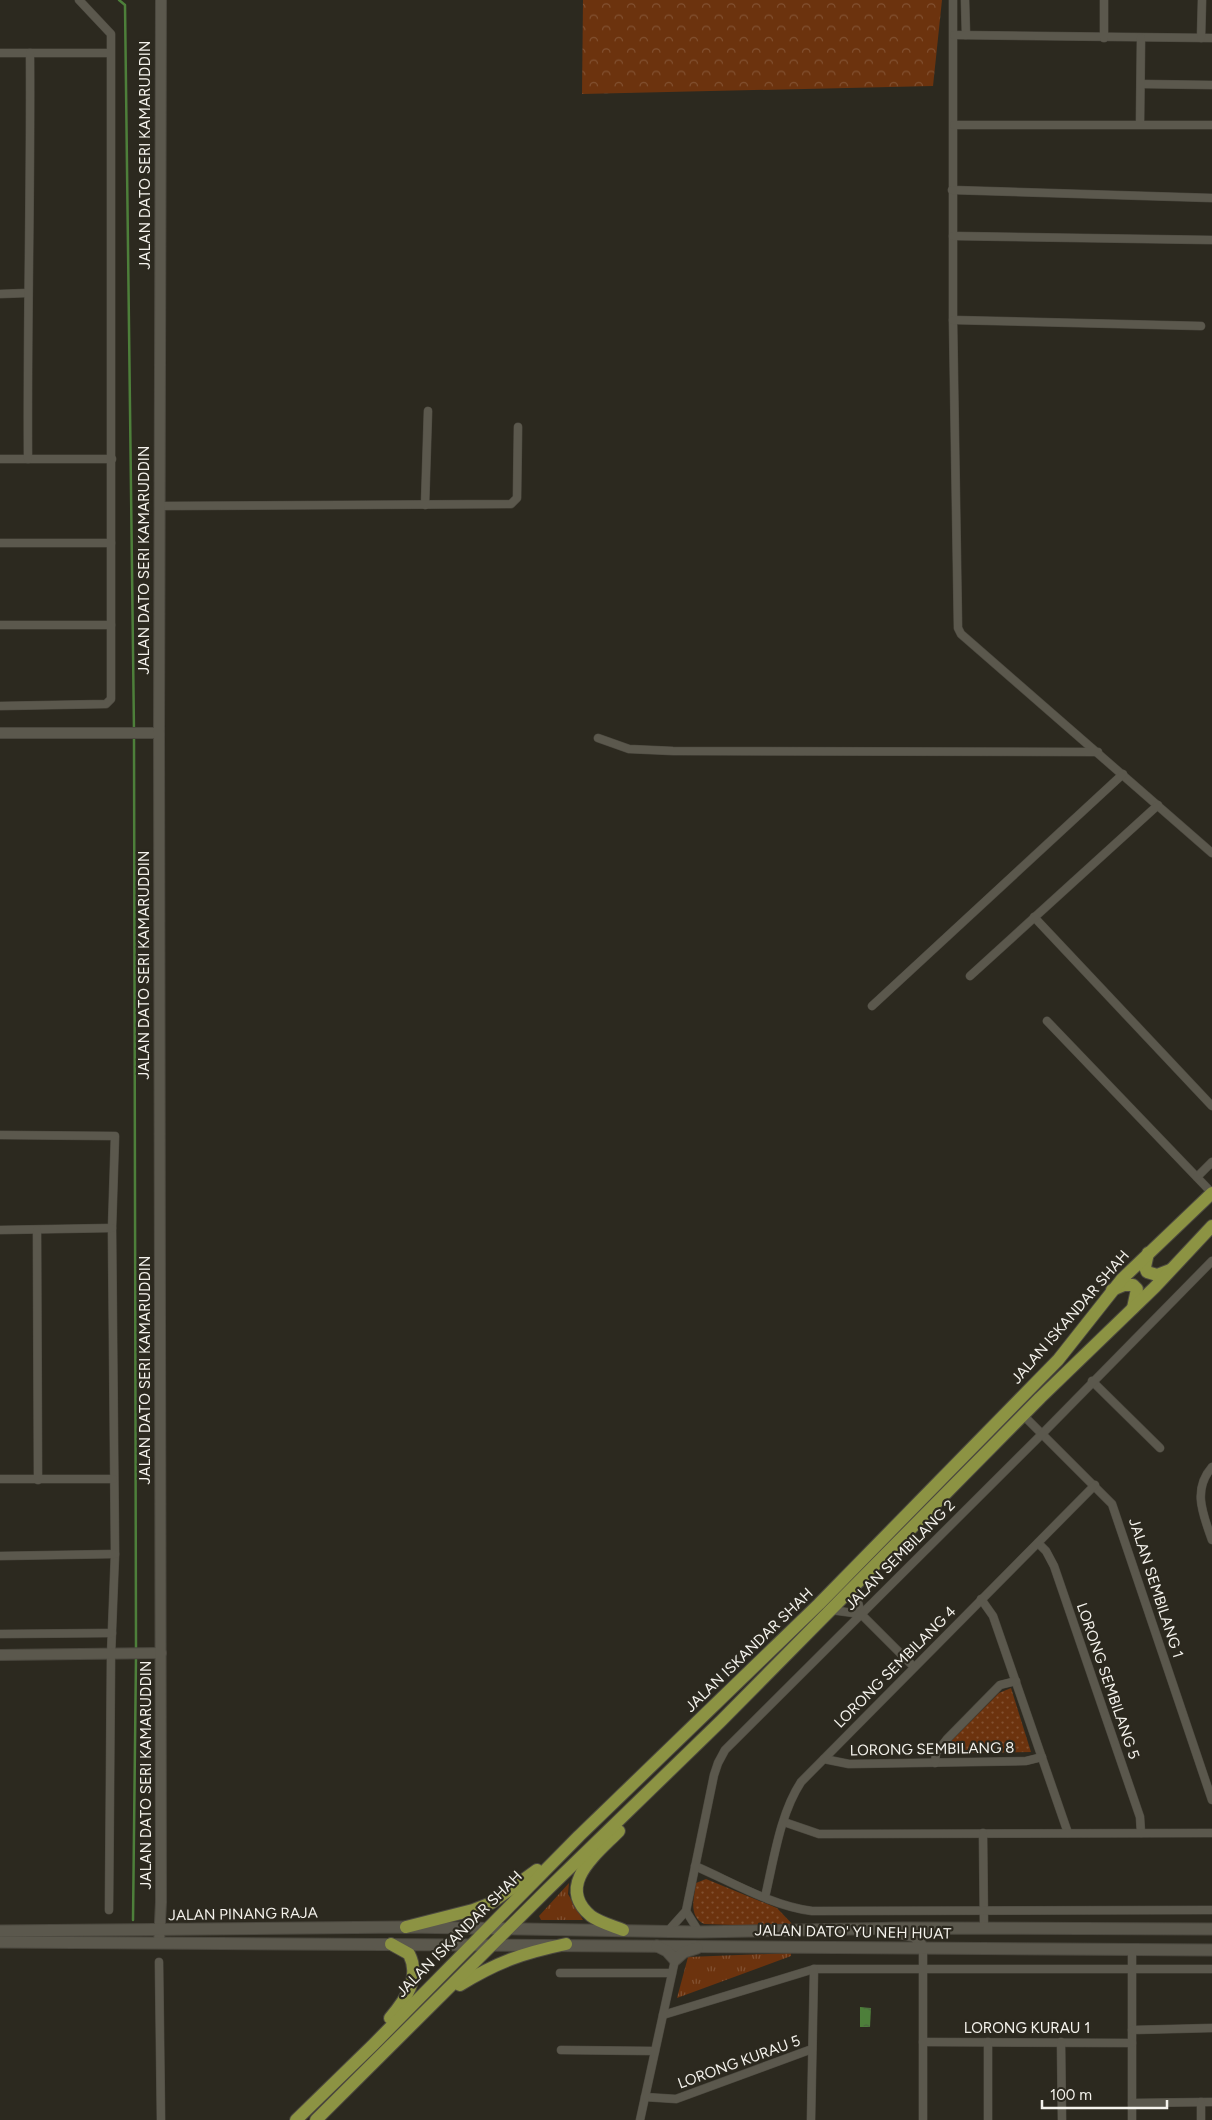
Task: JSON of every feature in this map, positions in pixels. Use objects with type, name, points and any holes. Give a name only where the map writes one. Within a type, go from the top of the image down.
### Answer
[{"type":"main road","name":"JALAN ISKANDAR SHAH","points":[[296,2120],[579,1836],[819,1604],[1058,1360],[1112,1290],[1212,1193]]},
{"type":"main road","name":"JALAN ISKANDAR SHAH","points":[[316,2120],[664,1777],[1023,1415],[1132,1310],[1212,1226]]},
{"type":"main road","points":[[1148,1253],[1145,1267],[1147,1272],[1157,1276],[1172,1269]]},
{"type":"main road","points":[[1112,1290],[1124,1285],[1132,1285],[1137,1289],[1132,1310]]},
{"type":"main road","points":[[623,1930],[592,1917],[585,1910],[580,1900],[578,1878],[584,1868],[620,1830],[664,1777]]},
{"type":"main road","points":[[406,1927],[473,1910],[491,1903],[508,1892],[579,1836]]},
{"type":"main road","name":"JALAN PINANG RAJA","points":[[0,1931],[406,1927],[508,1929]]},
{"type":"main road","points":[[260,1928],[260,1945]]},
{"type":"main road","name":"JALAN DATO' YU NEH HUAT","points":[[508,1929],[699,1932],[984,1928],[1212,1929]]},
{"type":"main road","points":[[864,1929],[910,1934],[919,1939],[923,1948]]},
{"type":"main road","points":[[1132,1950],[1134,1939],[1140,1934],[1166,1929]]},
{"type":"main road","name":"JALAN PINANG RAJA","points":[[0,1942],[260,1945],[493,1944]]},
{"type":"main road","points":[[333,2084],[398,2009],[410,1989],[415,1972],[412,1960],[405,1950],[392,1944]]},
{"type":"main road","name":"JALAN DATO' YU NEH HUAT","points":[[493,1944],[1212,1950]]},
{"type":"main road","points":[[435,2002],[479,1972],[502,1961],[523,1953],[566,1944]]},
{"type":"main road","points":[[653,1945],[667,1951],[675,1960],[684,1952],[706,1945]]},
{"type":"street","points":[[0,706],[109,702],[112,543],[110,30],[78,0]]},
{"type":"street","name":"JALAN DATO SERI KAMARUDDIN","points":[[159,1943],[161,1653],[159,506],[161,0]]},
{"type":"street","points":[[953,0],[953,320],[958,628],[961,634],[1212,853]]},
{"type":"street","points":[[965,0],[966,35]]},
{"type":"street","points":[[1104,0],[1104,38]]},
{"type":"street","points":[[1201,38],[1202,0]]},
{"type":"street","points":[[954,35],[1212,38]]},
{"type":"street","points":[[1140,124],[1141,38]]},
{"type":"street","points":[[0,53],[110,53]]},
{"type":"street","points":[[28,459],[27,293],[31,153],[30,53]]},
{"type":"street","points":[[1141,84],[1212,85]]},
{"type":"street","points":[[954,125],[1212,125]]},
{"type":"street","points":[[952,190],[1212,198]]},
{"type":"street","points":[[953,236],[1212,240]]},
{"type":"street","points":[[0,294],[27,293]]},
{"type":"street","points":[[953,320],[1201,326]]},
{"type":"street","points":[[425,505],[428,411]]},
{"type":"street","points":[[159,506],[425,505],[515,502],[518,427]]},
{"type":"street","points":[[0,459],[112,459]]},
{"type":"street","points":[[0,544],[112,543]]},
{"type":"street","points":[[0,625],[111,625]]},
{"type":"street","points":[[0,733],[159,732]]},
{"type":"street","points":[[598,738],[629,748],[673,751],[1098,752]]},
{"type":"street","points":[[872,1006],[1123,774]]},
{"type":"street","points":[[970,976],[1158,805]]},
{"type":"street","points":[[1034,917],[1212,1106]]},
{"type":"street","points":[[1046,1021],[1212,1193]]},
{"type":"street","points":[[0,1135],[115,1136],[112,1228],[115,1554],[111,1655],[108,1910]]},
{"type":"street","points":[[1197,1177],[1212,1162]]},
{"type":"street","points":[[0,1230],[112,1228]]},
{"type":"street","points":[[37,1230],[38,1480]]},
{"type":"street","name":"JALAN SEMBILANG 2","points":[[686,1912],[720,1758],[731,1744],[1042,1434],[1212,1261]]},
{"type":"street","points":[[1092,1381],[1160,1448]]},
{"type":"street","name":"JALAN SEMBILANG 1","points":[[1023,1415],[1112,1504],[1118,1516],[1212,1800]]},
{"type":"street","points":[[1212,1467],[1200,1486],[1200,1502],[1212,1540]]},
{"type":"street","points":[[0,1480],[113,1479]]},
{"type":"street","name":"LORONG SEMBILANG 4","points":[[765,1897],[784,1822],[793,1794],[801,1782],[1094,1485]]},
{"type":"street","name":"LORONG SEMBILANG 5","points":[[1038,1543],[1046,1551],[1060,1582],[1140,1817],[1141,1833]]},
{"type":"street","points":[[0,1556],[115,1554]]},
{"type":"street","points":[[854,1587],[861,1614],[914,1667]]},
{"type":"street","points":[[981,1599],[993,1616],[1068,1833]]},
{"type":"street","points":[[831,1610],[861,1614]]},
{"type":"street","points":[[0,1634],[112,1632]]},
{"type":"street","points":[[0,1655],[130,1655],[161,1653]]},
{"type":"street","points":[[935,1763],[936,1753],[1000,1685],[1016,1681]]},
{"type":"street","name":"LORONG SEMBILANG 8","points":[[824,1758],[841,1764],[1026,1761],[1042,1756]]},
{"type":"street","points":[[784,1822],[819,1834],[1212,1833]]},
{"type":"street","points":[[983,1833],[984,1928]]},
{"type":"street","points":[[695,1866],[765,1897],[798,1909],[812,1911],[1212,1910]]},
{"type":"street","points":[[668,1931],[686,1912],[699,1932]]},
{"type":"street","points":[[923,1948],[921,1968],[923,2120]]},
{"type":"street","points":[[1132,1950],[1132,2120]]},
{"type":"street","points":[[640,2120],[675,1960]]},
{"type":"street","points":[[159,1962],[161,2120]]},
{"type":"street","points":[[663,2015],[814,1970],[921,1968],[1212,1969]]},
{"type":"street","points":[[811,2120],[814,1970]]},
{"type":"street","points":[[560,1973],[672,1973]]},
{"type":"street","points":[[1132,2030],[1212,2028]]},
{"type":"street","name":"LORONG KURAU 1","points":[[922,2042],[1132,2043]]},
{"type":"street","points":[[988,2042],[988,2120]]},
{"type":"street","points":[[1061,2042],[1062,2120]]},
{"type":"street","name":"LORONG KURAU 5","points":[[645,2097],[676,2099],[812,2049]]},
{"type":"street","points":[[561,2050],[655,2051]]},
{"type":"street","points":[[1201,2102],[1201,2120]]},
{"type":"street","points":[[1132,2103],[1212,2102]]},
{"type":"green space","points":[[583,0],[942,0],[933,86],[582,94]]},
{"type":"green space","points":[[1011,1688],[1031,1752],[949,1753],[949,1743],[999,1693]]},
{"type":"green space","points":[[706,1879],[777,1908],[795,1927],[704,1924],[696,1916],[693,1901],[696,1883]]},
{"type":"green space","points":[[569,1883],[568,1894],[583,1920],[541,1920],[539,1916]]},
{"type":"green space","points":[[791,1953],[791,1956],[677,1998],[688,1957]]},
{"type":"water","points":[[860,2007],[871,2008],[870,2027],[860,2027]]},
{"type":"waterway","points":[[119,0],[125,5],[134,731]]},
{"type":"waterway","points":[[134,737],[136,1651]]},
{"type":"waterway","points":[[133,1920],[136,1657]]}]
